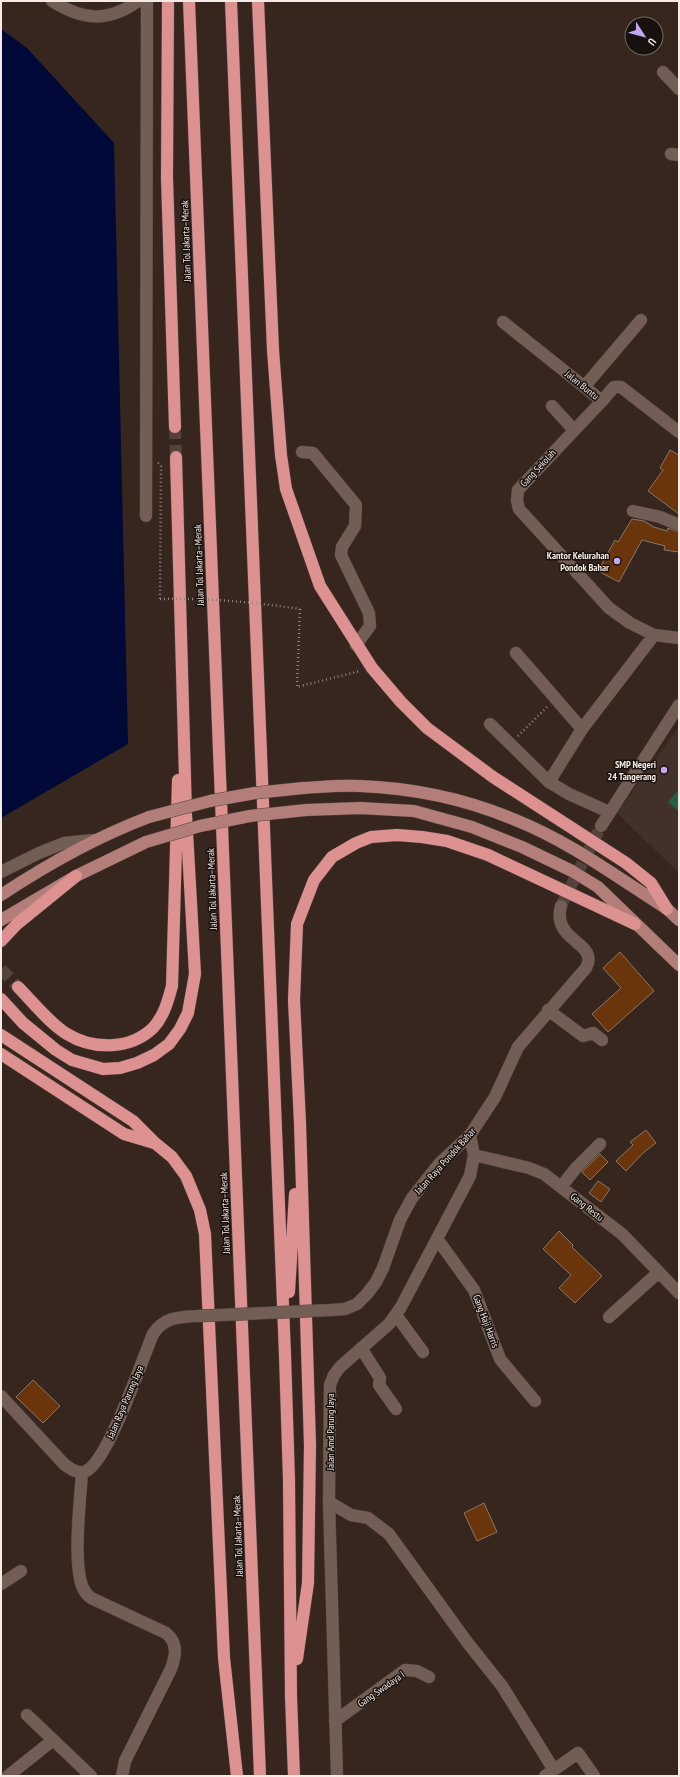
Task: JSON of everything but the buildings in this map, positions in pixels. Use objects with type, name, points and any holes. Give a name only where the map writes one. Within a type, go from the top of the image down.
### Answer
[{"type":"highway","points":[[168,1],[167,178],[175,428]]},
{"type":"highway","name":"Jalan Tol Jakarta–Merak","points":[[189,1],[260,1776]]},
{"type":"highway","points":[[231,1],[285,1355],[289,1480],[291,1697],[294,1776]]},
{"type":"highway","points":[[258,1],[273,350],[281,454],[286,489],[320,586],[372,668],[401,702],[427,728],[493,777],[626,863],[651,883],[667,909]]},
{"type":"highway","points":[[1,999],[23,1023],[56,1050],[72,1060],[103,1069],[120,1068],[137,1063],[154,1055],[169,1044],[180,1029],[188,1013],[195,974],[186,814],[176,457]]},
{"type":"highway","points":[[18,987],[66,1034],[83,1042],[97,1045],[126,1043],[136,1039],[152,1028],[161,1016],[168,1002],[172,980],[175,854],[183,665]]},
{"type":"highway","points":[[291,1697],[308,1583],[310,1445],[300,1123],[294,1000],[297,924],[314,880],[332,857],[356,843],[371,838],[397,835],[422,837],[447,841],[488,855],[521,869],[635,924]]},
{"type":"highway","points":[[1,941],[18,924],[76,876]]},
{"type":"highway","points":[[1,1034],[133,1121],[155,1143],[172,1157],[186,1176],[200,1210],[205,1234],[224,1658],[237,1776]]},
{"type":"highway","points":[[1,1054],[124,1134],[155,1143]]},
{"type":"highway","points":[[285,1355],[300,1123]]},
{"type":"main road","points":[[1,895],[42,868],[94,840],[149,817],[210,801],[255,793],[303,788],[360,786],[408,790],[448,798],[487,809],[514,819],[576,851],[667,909],[679,920]]},
{"type":"main road","points":[[1,920],[76,876],[146,842],[200,826],[250,816],[306,810],[360,808],[414,811],[472,827],[522,847],[585,878],[615,902],[635,924],[679,965]]},
{"type":"street","points":[[52,1],[81,16],[95,17],[109,15],[124,10],[138,1]]},
{"type":"street","points":[[146,516],[147,1]]},
{"type":"street","points":[[663,72],[679,89]]},
{"type":"street","points":[[584,387],[641,320]]},
{"type":"street","name":"Jalan Buntu","points":[[503,322],[602,401],[614,387],[621,387],[679,432]]},
{"type":"street","name":"Gang Sekolah","points":[[602,401],[518,490],[517,500],[519,509],[609,608],[630,623],[654,635],[679,638]]},
{"type":"street","points":[[552,406],[574,430]]},
{"type":"street","points":[[302,452],[314,453],[356,505],[356,526],[342,547],[341,555],[369,613],[370,626],[356,645]]},
{"type":"street","points":[[633,511],[660,517],[679,525]]},
{"type":"street","points":[[549,782],[582,729],[654,635]]},
{"type":"street","points":[[516,653],[582,729]]},
{"type":"street","points":[[601,826],[679,706]]},
{"type":"street","points":[[490,724],[549,782],[569,794],[609,812]]},
{"type":"street","points":[[1,872],[39,853],[64,843],[94,840]]},
{"type":"street","name":"Jalan Raya Pondok Bahar","points":[[198,1316],[345,1309],[357,1304],[367,1294],[376,1282],[383,1268],[400,1220],[412,1198],[440,1164],[470,1135],[495,1097],[518,1047],[548,1010],[586,968],[589,959],[586,950],[564,932],[561,926],[559,913],[561,906]]},
{"type":"street","points":[[548,1010],[583,1036],[593,1033],[602,1040]]},
{"type":"street","name":"Jalan Amd Parung Jaya","points":[[337,1776],[329,1502],[330,1385],[334,1375],[340,1367],[389,1324],[396,1315],[438,1240],[470,1176],[474,1155],[470,1135]]},
{"type":"street","points":[[561,1187],[576,1168],[600,1144]]},
{"type":"street","name":"Gang Restu","points":[[474,1155],[537,1170],[622,1234],[679,1293]]},
{"type":"street","name":"Gang Haji Harris","points":[[438,1240],[474,1290],[500,1359],[535,1401]]},
{"type":"street","points":[[609,1318],[659,1272]]},
{"type":"street","points":[[396,1315],[423,1352]]},
{"type":"street","name":"Jalan Raya Parung Jaya","points":[[82,1473],[86,1472],[93,1466],[114,1432],[153,1334],[157,1328],[168,1320],[174,1318],[198,1316]]},
{"type":"street","points":[[361,1348],[380,1378],[379,1385],[396,1409]]},
{"type":"street","points":[[1,1396],[64,1464],[75,1471],[82,1473],[78,1542],[80,1581],[82,1588],[91,1598],[166,1633],[175,1644],[175,1659],[125,1761],[122,1776]]},
{"type":"street","points":[[329,1502],[351,1515],[368,1518],[389,1534],[467,1642],[502,1686],[549,1773],[578,1753],[594,1776]]},
{"type":"street","points":[[3,1577],[21,1571]]},
{"type":"street","name":"Gang Swadaya I","points":[[335,1721],[404,1670],[417,1670],[429,1677]]},
{"type":"street","points":[[27,1715],[90,1776]]},
{"type":"street","points":[[8,1776],[53,1740]]},
{"type":"path","points":[[146,452],[161,466],[160,599],[195,598],[264,604],[300,610],[297,687],[372,668]]},
{"type":"path","points":[[510,744],[556,698]]},
{"type":"shaded area","points":[[1,29],[27,48],[114,143],[128,744],[1,818]]},
{"type":"shaded area","name":"SMP Negeri 24 Tangerang","points":[[679,726],[679,873],[617,813]]},
{"type":"green space","points":[[679,789],[679,812],[668,802]]},
{"type":"tunnel","points":[[175,427],[176,457]]},
{"type":"tunnel","points":[[561,906],[601,826]]},
{"type":"tunnel","points":[[1,969],[18,987]]},
{"type":"place","name":"Kantor Kelurahan Pondok Bahar","points":[[617,561]]},
{"type":"place","name":"SMP Negeri 24 Tangerang","points":[[664,770]]}]
